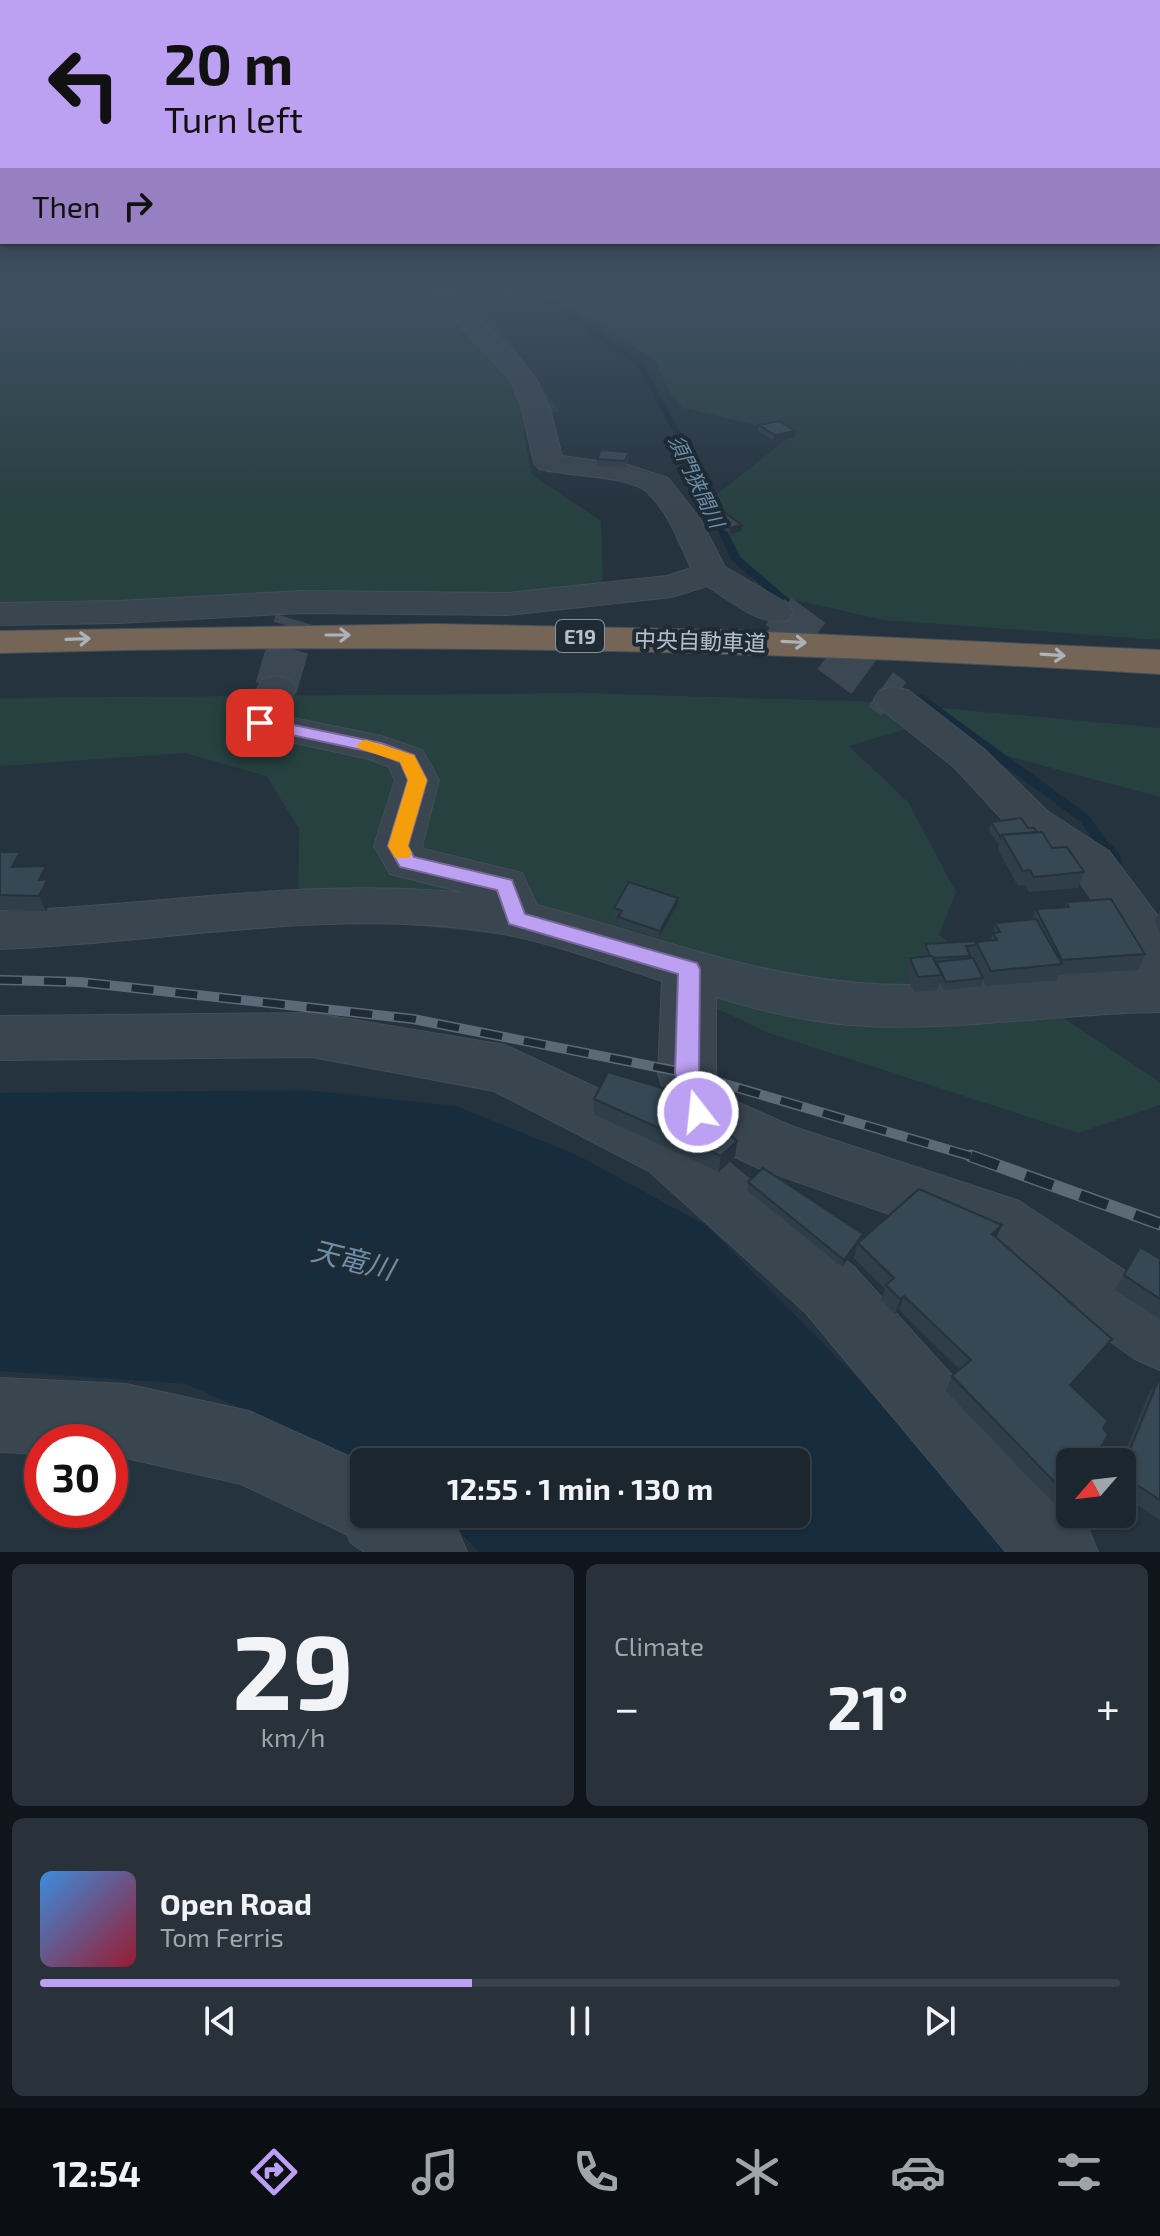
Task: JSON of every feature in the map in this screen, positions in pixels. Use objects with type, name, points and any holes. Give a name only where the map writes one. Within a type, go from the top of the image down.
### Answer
[{"type":"highway","name":"中央自動車道","points":[[0,642],[162,636],[552,636],[761,641],[1160,662]]},
{"type":"highway","name":"中央自動車道","points":[[0,671],[152,666],[550,666],[753,670],[1160,692]]},
{"type":"street","points":[[510,365],[523,379],[549,463],[628,474],[657,484],[684,519],[711,573],[775,612]]},
{"type":"street","points":[[0,614],[299,611],[508,604],[672,586],[711,573]]},
{"type":"street","points":[[276,688],[260,723],[381,749],[407,759],[417,780],[398,846],[407,862],[505,885],[516,919]]},
{"type":"street","points":[[894,699],[969,758],[1031,822],[1092,863],[1160,958]]},
{"type":"street","points":[[0,930],[51,929],[317,903],[427,907],[516,919],[689,969],[784,992],[863,1005],[986,1002],[1104,991],[1160,991]]},
{"type":"street","points":[[689,969],[687,1073],[698,1112],[780,1149],[996,1222],[1160,1335]]},
{"type":"street","points":[[0,1038],[312,1035],[505,1069],[671,1152],[830,1290],[1058,1552]]},
{"type":"street","points":[[0,1415],[126,1421],[249,1448],[350,1496]]},
{"type":"street","points":[[396,1528],[427,1552]]},
{"type":"green space","points":[[0,365],[527,365],[559,410],[523,430],[532,475],[601,521],[603,585],[522,599],[0,614]]},
{"type":"green space","points":[[657,365],[1160,365],[1160,640],[884,620],[759,592],[711,499],[793,434],[684,408],[671,395]]},
{"type":"green space","points":[[585,693],[878,702],[1160,728],[1160,797],[906,729],[849,746],[908,802],[956,892],[939,935],[1160,1082],[1160,1105],[1078,1133],[766,1032],[582,944],[298,912],[299,828],[266,776],[185,753],[0,766],[0,698]]},
{"type":"water","name":"天竜川","points":[[305,1090],[456,1106],[577,1155],[707,1226],[1029,1552],[479,1552],[456,1528],[810,1528],[810,1448],[350,1448],[350,1457],[186,1384],[0,1371],[0,1093]]},
{"type":"building","points":[[779,421],[795,431],[775,435],[759,425]]},
{"type":"building","points":[[601,450],[629,452],[625,461],[597,459]]},
{"type":"building","points":[[721,510],[742,525],[730,528],[709,513]]},
{"type":"building","points":[[1021,818],[1028,828],[1034,828],[1037,832],[1002,835],[1001,838],[991,822]]},
{"type":"building","points":[[1042,832],[1052,848],[1067,847],[1084,872],[1034,877],[1030,870],[1023,871],[1002,835]]},
{"type":"building","points":[[0,852],[20,852],[12,867],[46,866],[39,880],[48,879],[39,896],[0,895]]},
{"type":"building","points":[[629,882],[678,898],[660,931],[618,917],[622,911],[614,908]]},
{"type":"building","points":[[1111,899],[1145,954],[1062,960],[1036,909],[1069,907],[1066,902]]},
{"type":"building","points":[[1036,919],[1062,964],[991,971],[976,942],[997,940],[993,933],[1000,932],[995,923]]},
{"type":"building","points":[[977,941],[975,945],[966,946],[970,956],[933,958],[925,944]]},
{"type":"building","points":[[932,956],[942,975],[918,977],[910,958]]},
{"type":"building","points":[[973,958],[983,978],[946,982],[936,962]]},
{"type":"building","points":[[608,1072],[682,1094],[737,1141],[721,1156],[594,1099]]},
{"type":"building","points":[[763,1168],[863,1234],[844,1260],[748,1182]]},
{"type":"building","points":[[919,1189],[1002,1225],[992,1234],[1112,1339],[1070,1385],[1108,1421],[1103,1428],[1108,1435],[1100,1448],[1056,1448],[1056,1484],[952,1376],[971,1360],[904,1296],[900,1299],[886,1285],[894,1278],[858,1243]]},
{"type":"building","points":[[1140,1247],[1160,1259],[1160,1299],[1124,1275]]},
{"type":"building","points":[[1158,1381],[1160,1500],[1136,1484],[1136,1448],[1131,1448]]},
{"type":"waterway","name":"須門狭間川","points":[[640,365],[677,434]]},
{"type":"waterway","name":"須門狭間川","points":[[677,434],[735,558],[791,606]]},
{"type":"waterway","name":"須門狭間川","points":[[920,699],[1084,818],[1109,853]]},
{"type":"waterway","name":"須門狭間川","points":[[1108,851],[1115,861]]},
{"type":"tunnel","points":[[775,612],[782,617]]},
{"type":"tunnel","points":[[779,615],[894,699]]},
{"type":"tunnel","points":[[276,688],[296,620]]},
{"type":"railway","points":[[0,980],[80,982],[413,1019],[687,1073],[975,1157]]},
{"type":"railway","points":[[975,1157],[1160,1224]]},
{"type":"slow traffic","points":[[366,746],[407,759],[417,780],[398,846],[402,853]]},
{"type":"route","points":[[260,723],[381,749],[407,759],[417,780],[398,846],[407,862],[505,885],[516,919],[689,969],[687,1073],[698,1112]]}]
